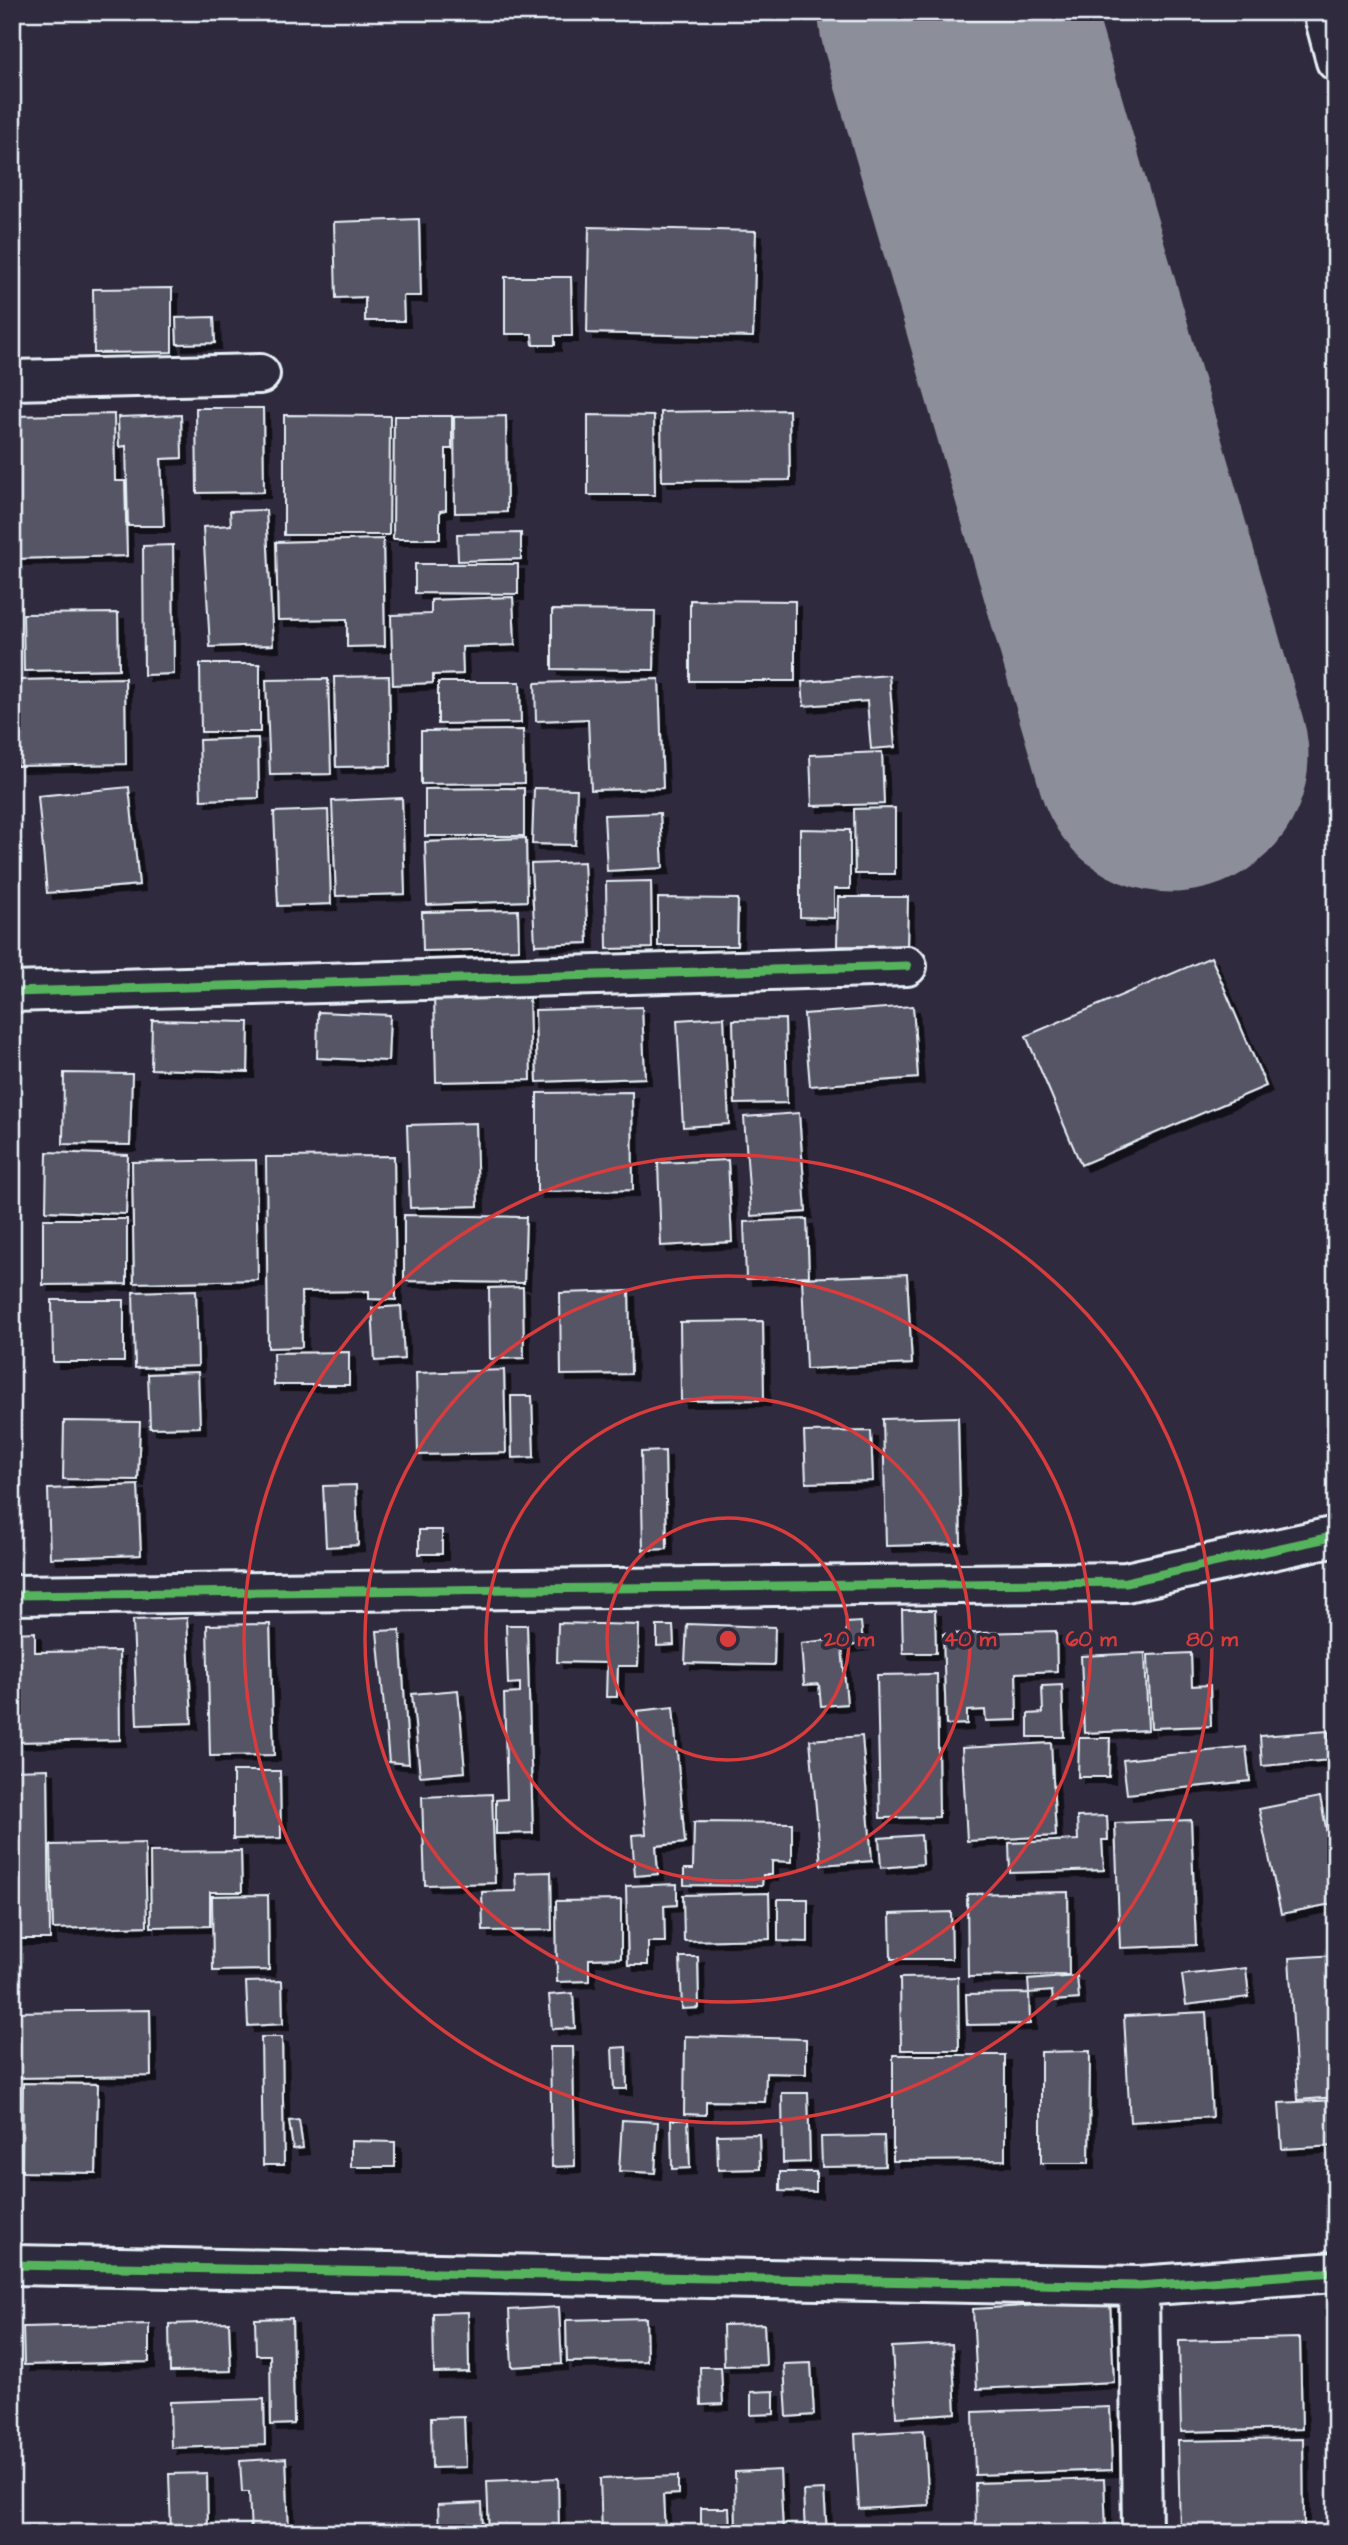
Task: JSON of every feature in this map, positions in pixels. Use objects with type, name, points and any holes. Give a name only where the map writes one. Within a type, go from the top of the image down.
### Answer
[{"type":"street","points":[[1323,12],[1336,61]]},
{"type":"street","points":[[12,380],[260,374]]},
{"type":"street","points":[[12,992],[907,966]]},
{"type":"street","points":[[12,1595],[1126,1582],[1336,1536]]},
{"type":"street","points":[[12,2265],[1139,2286],[1336,2272]]},
{"type":"street","points":[[1139,2286],[1142,2533]]},
{"type":"building","points":[[419,219],[421,296],[403,296],[404,321],[365,321],[365,297],[336,298],[334,222]]},
{"type":"building","points":[[589,227],[756,231],[753,337],[587,333]]},
{"type":"building","points":[[505,277],[571,277],[572,336],[555,336],[555,345],[533,345],[532,334],[505,334]]},
{"type":"building","points":[[172,288],[172,352],[94,353],[93,289]]},
{"type":"building","points":[[214,317],[215,343],[177,344],[176,318]]},
{"type":"building","points":[[196,408],[263,408],[264,492],[197,493]]},
{"type":"building","points":[[789,410],[790,480],[662,481],[661,412]]},
{"type":"building","points":[[114,414],[115,481],[125,481],[127,556],[12,559],[12,416]]},
{"type":"building","points":[[181,415],[182,458],[161,459],[164,526],[128,526],[126,446],[119,447],[118,417]]},
{"type":"building","points":[[284,415],[390,416],[389,535],[284,535]]},
{"type":"building","points":[[588,415],[654,416],[655,495],[588,495]]},
{"type":"building","points":[[394,416],[452,416],[452,449],[446,449],[446,510],[440,511],[440,539],[393,539]]},
{"type":"building","points":[[506,416],[507,512],[455,513],[454,417]]},
{"type":"building","points":[[266,510],[273,645],[210,647],[203,527],[231,525],[230,511]]},
{"type":"building","points":[[521,533],[521,559],[458,561],[457,534]]},
{"type":"building","points":[[383,539],[385,646],[347,647],[347,619],[278,620],[276,542]]},
{"type":"building","points":[[173,545],[174,674],[144,675],[143,546]]},
{"type":"building","points":[[415,564],[518,564],[518,594],[415,593]]},
{"type":"building","points":[[513,597],[515,645],[462,647],[463,674],[433,675],[433,683],[393,685],[391,615],[431,614],[431,600]]},
{"type":"building","points":[[690,600],[795,601],[795,681],[690,681]]},
{"type":"building","points":[[552,610],[655,611],[654,670],[552,669]]},
{"type":"building","points":[[118,613],[119,669],[24,671],[23,614]]},
{"type":"building","points":[[200,664],[260,664],[260,732],[201,732]]},
{"type":"building","points":[[889,675],[895,747],[871,749],[867,701],[804,706],[802,682]]},
{"type":"building","points":[[389,676],[391,766],[336,767],[334,677]]},
{"type":"building","points":[[125,678],[126,764],[17,766],[15,680]]},
{"type":"building","points":[[328,679],[331,774],[270,775],[266,680]]},
{"type":"building","points":[[659,679],[663,788],[591,790],[588,719],[536,721],[535,683]]},
{"type":"building","points":[[438,682],[520,682],[521,723],[438,724]]},
{"type":"building","points":[[523,730],[524,783],[421,784],[421,731]]},
{"type":"building","points":[[258,738],[259,798],[201,800],[199,740]]},
{"type":"building","points":[[882,752],[884,804],[812,806],[810,755]]},
{"type":"building","points":[[129,787],[139,885],[47,893],[38,796]]},
{"type":"building","points":[[524,788],[524,836],[425,836],[425,789]]},
{"type":"building","points":[[534,788],[577,789],[575,845],[532,844]]},
{"type":"building","points":[[402,798],[405,894],[336,896],[332,801]]},
{"type":"building","points":[[895,808],[895,874],[855,874],[854,809]]},
{"type":"building","points":[[328,810],[331,904],[278,906],[274,812]]},
{"type":"building","points":[[660,813],[663,868],[607,871],[604,815]]},
{"type":"building","points":[[800,829],[850,830],[850,889],[834,889],[834,918],[800,917]]},
{"type":"building","points":[[526,838],[527,901],[427,905],[425,842]]},
{"type":"building","points":[[584,862],[588,943],[535,945],[531,864]]},
{"type":"building","points":[[651,881],[652,948],[607,949],[606,882]]},
{"type":"building","points":[[838,897],[908,897],[907,947],[837,946]]},
{"type":"building","points":[[658,898],[738,899],[737,946],[658,946]]},
{"type":"building","points":[[518,910],[519,949],[423,951],[422,912]]},
{"type":"building","points":[[1211,957],[1266,1086],[1081,1165],[1026,1036]]},
{"type":"building","points":[[529,993],[531,1080],[436,1082],[434,995]]},
{"type":"building","points":[[913,1006],[918,1078],[810,1086],[804,1014]]},
{"type":"building","points":[[642,1007],[645,1078],[537,1082],[535,1010]]},
{"type":"building","points":[[318,1012],[390,1015],[388,1061],[317,1058]]},
{"type":"building","points":[[724,1017],[729,1124],[683,1127],[677,1020]]},
{"type":"building","points":[[785,1019],[787,1103],[735,1104],[733,1020]]},
{"type":"building","points":[[152,1020],[249,1022],[248,1072],[151,1069]]},
{"type":"building","points":[[64,1073],[132,1074],[130,1145],[63,1144]]},
{"type":"building","points":[[632,1092],[633,1190],[537,1192],[537,1093]]},
{"type":"building","points":[[799,1113],[806,1212],[751,1216],[744,1117]]},
{"type":"building","points":[[476,1123],[478,1206],[410,1208],[407,1125]]},
{"type":"building","points":[[47,1152],[128,1155],[126,1214],[46,1211]]},
{"type":"building","points":[[394,1156],[396,1300],[369,1299],[369,1291],[301,1292],[302,1347],[268,1348],[266,1157]]},
{"type":"building","points":[[256,1160],[258,1280],[134,1283],[132,1162]]},
{"type":"building","points":[[728,1160],[732,1242],[661,1246],[658,1163]]},
{"type":"building","points":[[404,1215],[526,1217],[524,1283],[404,1281]]},
{"type":"building","points":[[43,1219],[127,1219],[127,1284],[43,1285]]},
{"type":"building","points":[[807,1219],[809,1276],[746,1279],[744,1222]]},
{"type":"building","points":[[907,1274],[912,1364],[806,1369],[802,1278]]},
{"type":"building","points":[[523,1287],[524,1358],[490,1359],[489,1288]]},
{"type":"building","points":[[196,1290],[198,1366],[135,1368],[133,1292]]},
{"type":"building","points":[[629,1291],[631,1374],[561,1375],[560,1293]]},
{"type":"building","points":[[52,1300],[124,1300],[124,1362],[53,1362]]},
{"type":"building","points":[[401,1306],[404,1359],[375,1361],[372,1308]]},
{"type":"building","points":[[763,1321],[764,1400],[681,1401],[680,1322]]},
{"type":"building","points":[[349,1352],[349,1385],[274,1385],[273,1353]]},
{"type":"building","points":[[504,1370],[506,1453],[418,1455],[416,1373]]},
{"type":"building","points":[[198,1372],[200,1427],[150,1428],[148,1374]]},
{"type":"building","points":[[511,1396],[532,1396],[534,1457],[512,1458]]},
{"type":"building","points":[[958,1417],[961,1544],[886,1546],[883,1419]]},
{"type":"building","points":[[64,1421],[140,1422],[138,1480],[63,1479]]},
{"type":"building","points":[[871,1431],[873,1481],[806,1483],[804,1432]]},
{"type":"building","points":[[665,1451],[667,1549],[643,1550],[641,1452]]},
{"type":"building","points":[[138,1485],[141,1555],[50,1558],[48,1489]]},
{"type":"building","points":[[356,1485],[358,1545],[326,1547],[323,1486]]},
{"type":"building","points":[[419,1530],[442,1530],[442,1554],[419,1554]]},
{"type":"building","points":[[902,1610],[935,1610],[936,1653],[903,1653]]},
{"type":"building","points":[[187,1618],[192,1723],[137,1725],[133,1620]]},
{"type":"building","points":[[861,1622],[863,1644],[842,1647],[847,1704],[821,1706],[819,1684],[804,1685],[801,1643],[847,1638],[846,1623]]},
{"type":"building","points":[[558,1623],[639,1625],[638,1666],[618,1666],[617,1697],[606,1697],[607,1663],[557,1662]]},
{"type":"building","points":[[270,1624],[274,1755],[210,1756],[207,1625]]},
{"type":"building","points":[[687,1624],[775,1627],[774,1665],[685,1663]]},
{"type":"building","points":[[506,1625],[527,1625],[533,1833],[496,1834],[496,1800],[507,1799],[504,1694],[520,1693],[520,1683],[508,1684]]},
{"type":"building","points":[[657,1626],[673,1626],[674,1645],[657,1646]]},
{"type":"building","points":[[400,1630],[409,1764],[389,1762],[377,1631]]},
{"type":"building","points":[[1056,1631],[1057,1671],[1016,1673],[1017,1720],[986,1721],[985,1710],[967,1711],[967,1724],[946,1725],[943,1634]]},
{"type":"building","points":[[35,1632],[35,1652],[119,1651],[120,1740],[12,1742],[12,1633]]},
{"type":"building","points":[[1145,1653],[1148,1730],[1084,1733],[1081,1656]]},
{"type":"building","points":[[1191,1653],[1192,1686],[1210,1685],[1211,1726],[1151,1728],[1148,1655]]},
{"type":"building","points":[[937,1674],[939,1817],[880,1818],[877,1675]]},
{"type":"building","points":[[1062,1685],[1064,1737],[1028,1737],[1028,1714],[1043,1713],[1042,1686]]},
{"type":"building","points":[[458,1690],[465,1772],[420,1776],[412,1694]]},
{"type":"building","points":[[673,1707],[685,1843],[656,1846],[658,1874],[635,1876],[632,1835],[646,1834],[637,1711]]},
{"type":"building","points":[[1328,1731],[1330,1760],[1262,1766],[1260,1736]]},
{"type":"building","points":[[862,1736],[872,1861],[821,1865],[810,1740]]},
{"type":"building","points":[[1079,1738],[1110,1738],[1109,1777],[1078,1777]]},
{"type":"building","points":[[1051,1743],[1056,1836],[967,1841],[962,1748]]},
{"type":"building","points":[[1246,1747],[1250,1781],[1127,1794],[1123,1760]]},
{"type":"building","points":[[48,1769],[50,1939],[12,1939],[12,1770]]},
{"type":"building","points":[[233,1771],[280,1771],[281,1838],[233,1839]]},
{"type":"building","points":[[492,1794],[495,1883],[425,1885],[422,1797]]},
{"type":"building","points":[[1320,1797],[1336,1878],[1336,1903],[1281,1914],[1259,1809]]},
{"type":"building","points":[[1107,1816],[1108,1840],[1102,1840],[1104,1870],[1010,1873],[1009,1843],[1078,1840],[1077,1817]]},
{"type":"building","points":[[1191,1820],[1196,1945],[1120,1948],[1115,1823]]},
{"type":"building","points":[[694,1822],[792,1823],[792,1862],[772,1861],[772,1875],[763,1875],[762,1886],[684,1885],[684,1869],[693,1869]]},
{"type":"building","points":[[921,1835],[923,1864],[881,1868],[879,1838]]},
{"type":"building","points":[[145,1843],[147,1926],[53,1929],[51,1845]]},
{"type":"building","points":[[241,1851],[242,1892],[210,1892],[210,1926],[151,1927],[150,1852]]},
{"type":"building","points":[[551,1872],[552,1930],[483,1931],[482,1892],[516,1891],[515,1873]]},
{"type":"building","points":[[677,1884],[677,1905],[664,1906],[665,1942],[648,1942],[648,1965],[628,1965],[626,1886]]},
{"type":"building","points":[[1068,1892],[1069,1975],[968,1977],[967,1894]]},
{"type":"building","points":[[769,1893],[770,1939],[684,1941],[683,1895]]},
{"type":"building","points":[[268,1895],[269,1970],[213,1971],[212,1896]]},
{"type":"building","points":[[778,1899],[808,1899],[808,1942],[778,1941]]},
{"type":"building","points":[[621,1900],[621,1958],[589,1959],[589,1981],[557,1982],[556,1901]]},
{"type":"building","points":[[951,1912],[952,1959],[891,1959],[890,1914]]},
{"type":"building","points":[[1336,1955],[1336,2097],[1298,2100],[1289,1958]]},
{"type":"building","points":[[680,1957],[698,1957],[699,2008],[682,2009]]},
{"type":"building","points":[[1246,1968],[1249,1997],[1186,2005],[1182,1975]]},
{"type":"building","points":[[1077,1976],[1079,1999],[1053,2001],[1052,1991],[1029,1993],[1028,1980]]},
{"type":"building","points":[[958,1977],[959,2050],[901,2050],[900,1978]]},
{"type":"building","points":[[282,1981],[283,2024],[248,2026],[246,1982]]},
{"type":"building","points":[[573,1993],[575,2028],[552,2029],[549,1995]]},
{"type":"building","points":[[1029,1993],[1030,2024],[967,2025],[966,1994]]},
{"type":"building","points":[[150,2010],[151,2076],[15,2078],[14,2012]]},
{"type":"building","points":[[1206,2012],[1212,2117],[1130,2122],[1124,2016]]},
{"type":"building","points":[[685,2036],[806,2039],[806,2074],[766,2073],[765,2102],[706,2101],[706,2115],[684,2114]]},
{"type":"building","points":[[261,2037],[282,2037],[284,2165],[263,2165]]},
{"type":"building","points":[[550,2047],[573,2047],[575,2166],[552,2167]]},
{"type":"building","points":[[626,2047],[627,2089],[614,2089],[612,2048]]},
{"type":"building","points":[[1090,2051],[1089,2163],[1041,2163],[1041,2052]]},
{"type":"building","points":[[893,2055],[1005,2055],[1005,2160],[893,2161]]},
{"type":"building","points":[[23,2083],[98,2084],[96,2173],[22,2172]]},
{"type":"building","points":[[782,2093],[808,2093],[810,2162],[783,2163]]},
{"type":"building","points":[[1336,2100],[1336,2146],[1282,2149],[1279,2103]]},
{"type":"building","points":[[299,2120],[303,2148],[293,2149],[289,2121]]},
{"type":"building","points":[[622,2120],[658,2122],[655,2173],[619,2171]]},
{"type":"building","points":[[671,2120],[688,2120],[690,2168],[672,2169]]},
{"type":"building","points":[[759,2134],[760,2169],[718,2170],[717,2135]]},
{"type":"building","points":[[884,2136],[885,2166],[822,2167],[821,2137]]},
{"type":"building","points":[[351,2141],[395,2142],[395,2167],[351,2167]]},
{"type":"building","points":[[780,2172],[816,2172],[816,2192],[780,2191]]},
{"type":"building","points":[[1110,2301],[1114,2382],[977,2389],[973,2309]]},
{"type":"building","points":[[559,2307],[562,2364],[512,2367],[509,2310]]},
{"type":"building","points":[[468,2312],[469,2372],[434,2373],[433,2313]]},
{"type":"building","points":[[292,2318],[294,2424],[271,2425],[270,2355],[256,2355],[255,2319]]},
{"type":"building","points":[[646,2318],[647,2361],[567,2362],[566,2320]]},
{"type":"building","points":[[229,2322],[231,2371],[170,2372],[169,2324]]},
{"type":"building","points":[[149,2324],[149,2362],[24,2365],[23,2327]]},
{"type":"building","points":[[764,2324],[766,2365],[724,2366],[723,2325]]},
{"type":"building","points":[[1300,2338],[1302,2429],[1181,2432],[1179,2341]]},
{"type":"building","points":[[952,2344],[956,2413],[896,2417],[892,2347]]},
{"type":"building","points":[[811,2363],[814,2415],[787,2417],[784,2364]]},
{"type":"building","points":[[700,2367],[721,2367],[723,2404],[701,2405]]},
{"type":"building","points":[[774,2391],[774,2414],[751,2415],[751,2392]]},
{"type":"building","points":[[264,2399],[265,2445],[171,2448],[170,2402]]},
{"type":"building","points":[[1110,2407],[1112,2470],[975,2475],[973,2412]]},
{"type":"building","points":[[464,2417],[466,2467],[432,2468],[431,2418]]},
{"type":"building","points":[[924,2430],[929,2505],[859,2509],[855,2434]]},
{"type":"building","points":[[1303,2439],[1304,2533],[1180,2533],[1178,2441]]},
{"type":"building","points":[[286,2458],[289,2533],[251,2533],[249,2492],[242,2492],[240,2461]]},
{"type":"building","points":[[780,2470],[783,2532],[736,2533],[735,2472]]},
{"type":"building","points":[[207,2473],[208,2533],[171,2533],[169,2474]]},
{"type":"building","points":[[678,2476],[678,2494],[663,2495],[665,2533],[602,2533],[600,2479]]},
{"type":"building","points":[[558,2478],[559,2533],[489,2533],[487,2481]]},
{"type":"building","points":[[1104,2479],[1106,2533],[976,2533],[975,2483]]},
{"type":"building","points":[[824,2490],[827,2533],[805,2533],[803,2491]]},
{"type":"building","points":[[482,2503],[483,2533],[439,2533],[438,2505]]},
{"type":"building","points":[[701,2508],[729,2508],[730,2533],[701,2533]]},
{"type":"building","points":[[24,2527],[165,2528],[165,2533],[24,2533]]},
{"type":"runway","points":[[955,12],[1172,756]]},
{"type":"cycle path","points":[[12,992],[907,966]]},
{"type":"cycle path","points":[[12,1595],[1126,1582],[1336,1536]]},
{"type":"cycle path","points":[[12,2265],[1139,2286],[1336,2272]]}]
